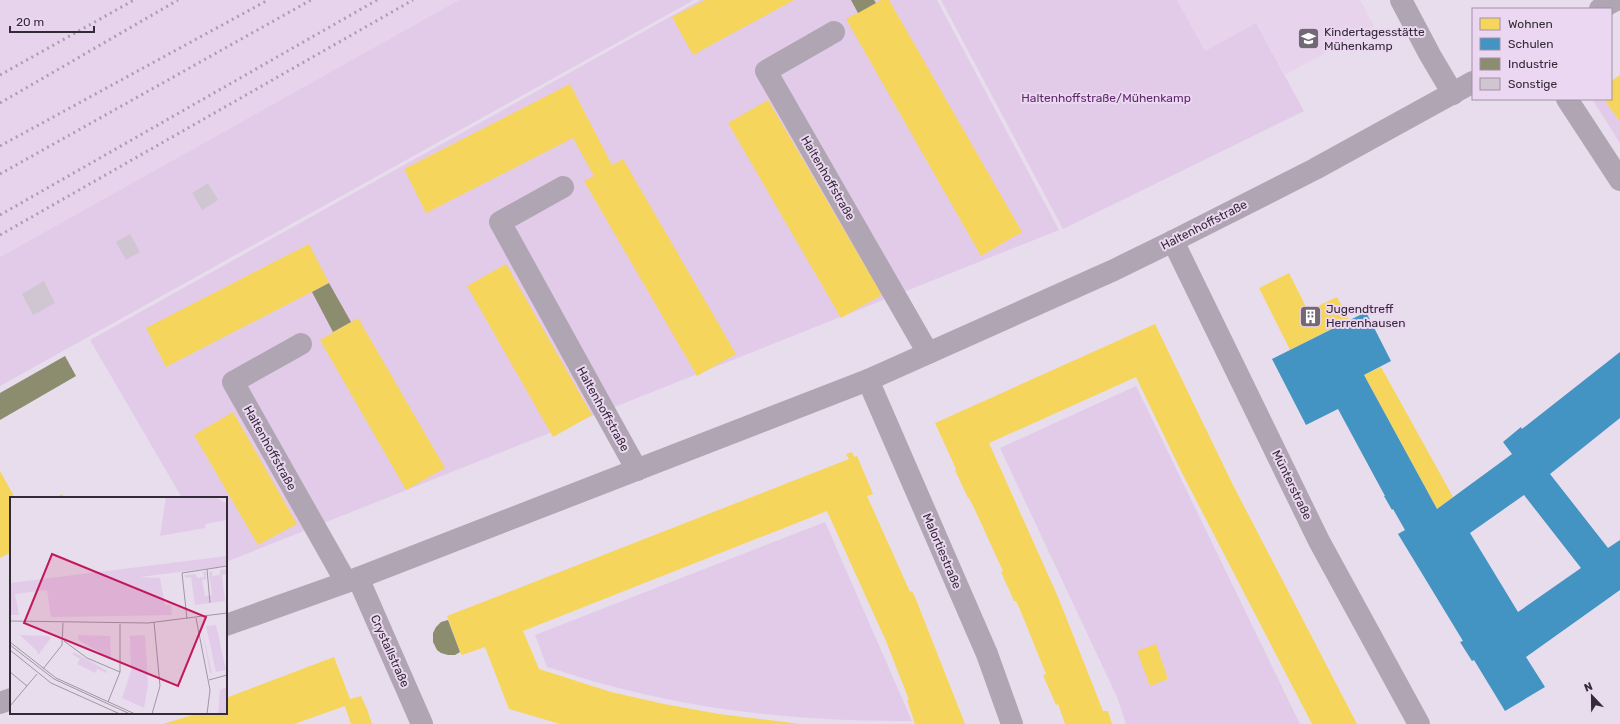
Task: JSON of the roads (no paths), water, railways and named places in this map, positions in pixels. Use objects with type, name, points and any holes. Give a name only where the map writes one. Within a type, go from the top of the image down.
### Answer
[{"type":"street","points":[[1401,0],[1430,55],[1453,94]]},
{"type":"street","points":[[1602,8],[1616,0]]},
{"type":"street","name":"Haltenhoffstraße","points":[[834,32],[766,71],[928,353]]},
{"type":"street","name":"Haltenhoffstraße","points":[[227,625],[352,580],[868,380],[1114,270],[1173,241],[1315,169],[1472,83]]},
{"type":"street","points":[[1567,100],[1620,180]]},
{"type":"street","name":"Haltenhoffstraße","points":[[563,187],[500,222],[637,470]]},
{"type":"street","name":"Münterstraße","points":[[1173,241],[1319,541],[1419,724]]},
{"type":"street","name":"Haltenhoffstraße","points":[[301,344],[233,382],[352,580]]},
{"type":"street","name":"Malortiestraße","points":[[868,380],[987,654],[1012,724]]},
{"type":"street","name":"Crystallstraße","points":[[352,580],[422,724]]},
{"type":"street","points":[[0,703],[10,699]]},
{"type":"railway","points":[[0,75],[134,0]]},
{"type":"railway","points":[[0,103],[178,0]]},
{"type":"railway","points":[[0,146],[268,0]]},
{"type":"railway","points":[[0,174],[311,0]]},
{"type":"railway","points":[[0,215],[377,0]]},
{"type":"railway","points":[[0,235],[413,0]]},
{"type":"place","name":"Kindertagesstätte Mühenkamp","points":[[1308,39]]},
{"type":"place","name":"Jugendtreff Herrenhausen","points":[[1310,316]]},
{"type":"park label","name":"Haltenhoffstraße/Mühenkamp","points":[[1106,98]]}]
